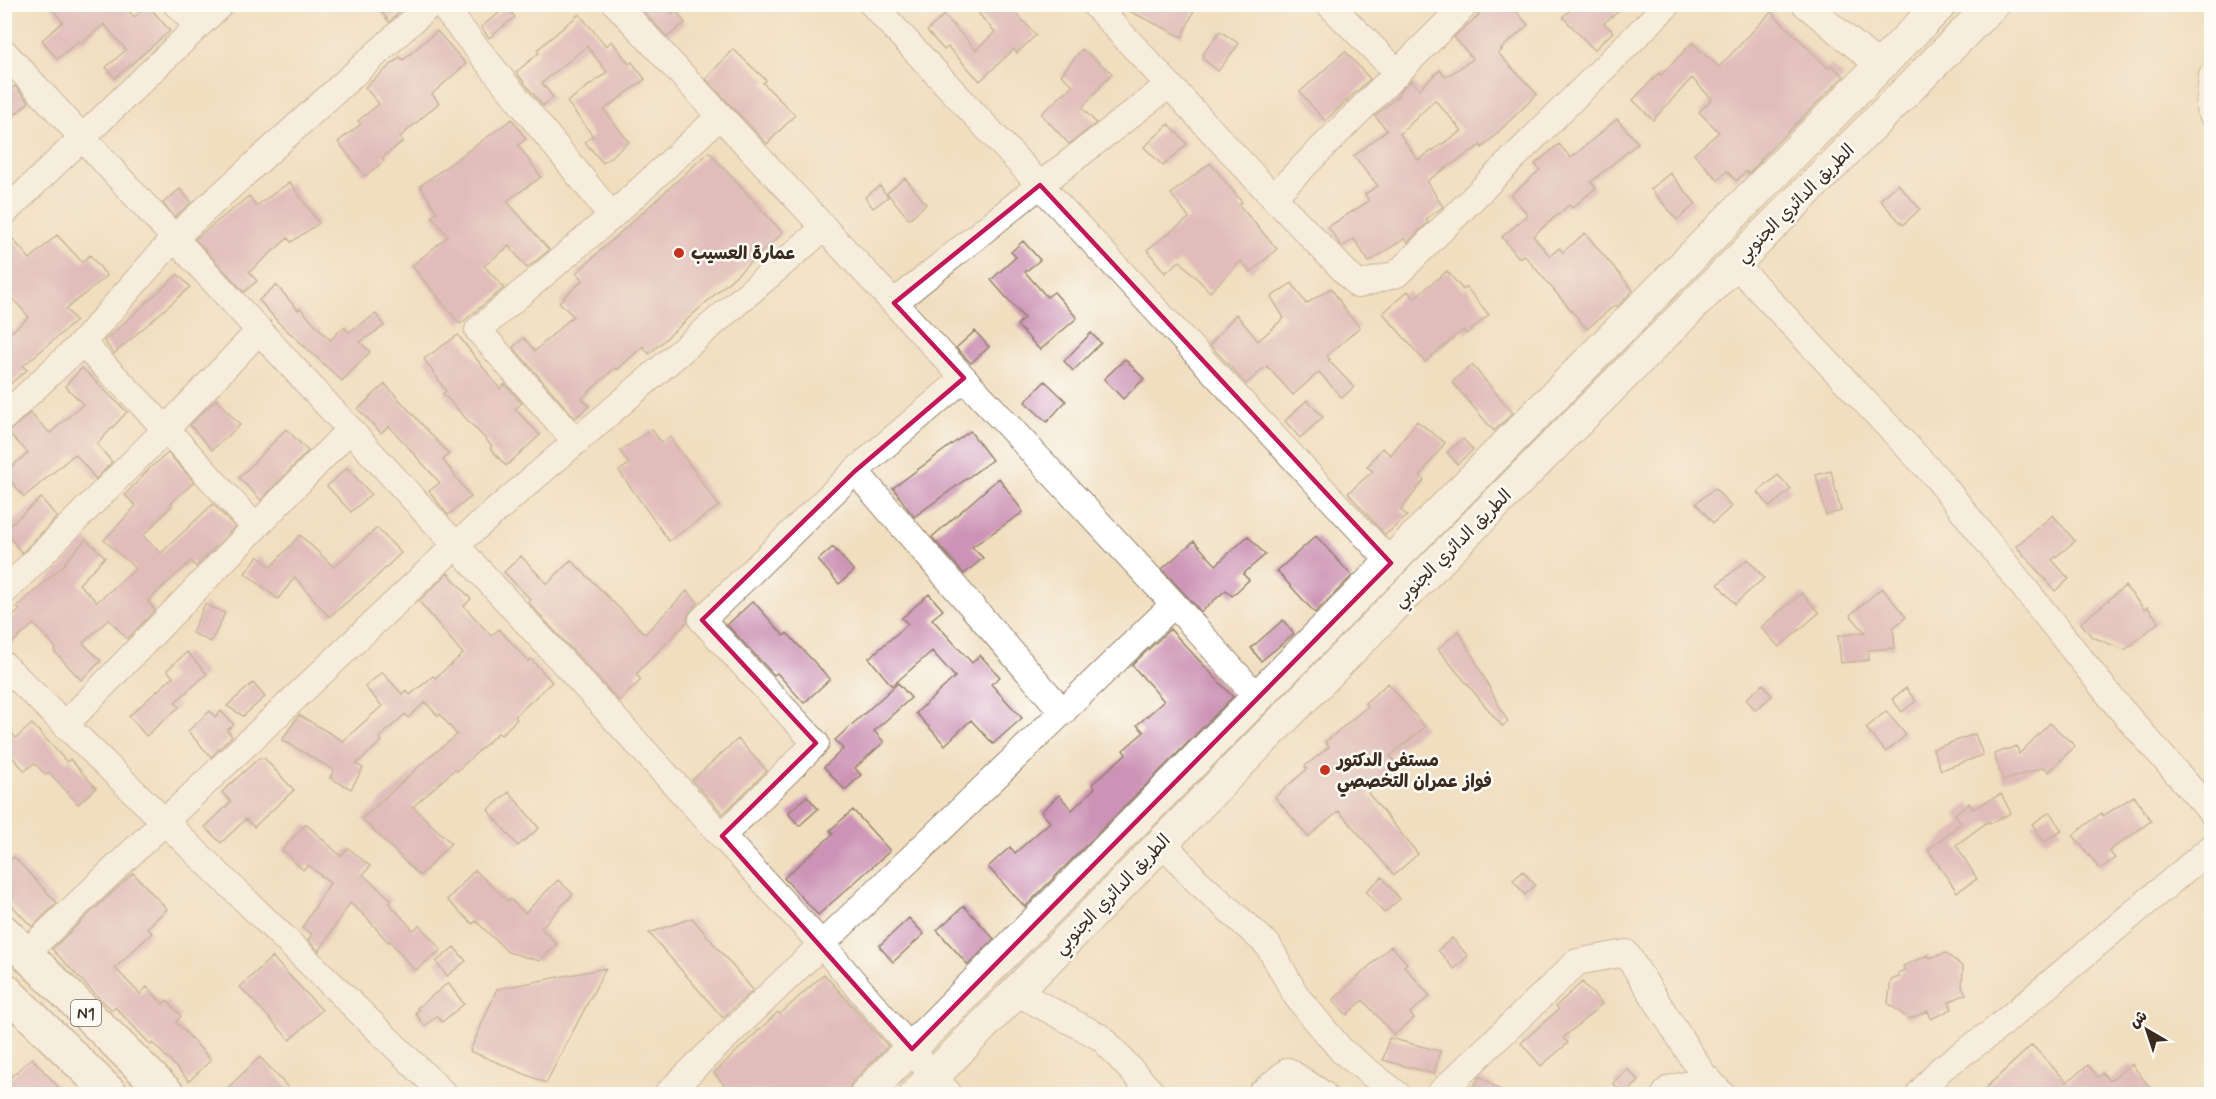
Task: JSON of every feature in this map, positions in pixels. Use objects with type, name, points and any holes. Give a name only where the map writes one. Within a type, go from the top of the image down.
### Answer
[{"type":"highway","name":"N1","points":[[15,943],[168,1095]]},
{"type":"highway","name":"N1","points":[[4,989],[111,1095]]},
{"type":"main road","name":"الطريق الدائري الجنوبي","points":[[867,1095],[1941,4]]},
{"type":"main road","name":"الطريق الدائري الجنوبي","points":[[933,1088],[1016,992],[1405,595],[1993,4]]},
{"type":"street","points":[[176,4],[198,26]]},
{"type":"street","points":[[4,213],[221,4]]},
{"type":"street","points":[[4,417],[82,343],[175,237],[430,4]]},
{"type":"street","points":[[441,4],[612,216]]},
{"type":"street","points":[[616,4],[1174,604],[1258,698]]},
{"type":"street","points":[[872,4],[1391,563]]},
{"type":"street","points":[[1094,4],[1358,285],[1397,274],[1668,4]]},
{"type":"street","points":[[1329,4],[1398,73]]},
{"type":"street","points":[[1273,197],[1466,4]]},
{"type":"street","points":[[1805,4],[1880,66]]},
{"type":"street","points":[[4,52],[823,946],[912,1049],[933,1088]]},
{"type":"street","points":[[2211,76],[2209,108],[2211,114]]},
{"type":"street","points":[[894,303],[1169,85]]},
{"type":"street","points":[[576,442],[478,330],[612,216],[720,116]]},
{"type":"street","points":[[15,943],[165,820],[456,545],[824,228]]},
{"type":"street","points":[[1735,264],[1937,478],[2118,706],[2211,813]]},
{"type":"street","points":[[4,592],[166,429],[260,330]]},
{"type":"street","points":[[82,343],[166,429],[255,526]]},
{"type":"street","points":[[722,836],[816,743],[702,620],[855,471],[963,378]]},
{"type":"street","points":[[66,724],[350,429]]},
{"type":"street","points":[[855,471],[1063,712]]},
{"type":"street","points":[[668,1095],[1174,604]]},
{"type":"street","points":[[4,665],[444,1095]]},
{"type":"street","points":[[1163,842],[1196,880],[1268,945],[1297,997],[1342,1051],[1397,1095]]},
{"type":"street","points":[[1919,1095],[1941,1069],[1991,1033],[2211,847]]},
{"type":"street","points":[[1439,1095],[1577,962],[1626,953],[1714,1087]]},
{"type":"street","points":[[1016,992],[1102,1038],[1153,1095]]},
{"type":"street","points":[[1260,1095],[1288,1071],[1323,1095]]},
{"type":"street","points":[[1665,1095],[1669,1089],[1714,1087]]},
{"type":"highlighted area","points":[[1040,185],[1391,563],[912,1049],[722,836],[816,743],[702,620],[855,471],[964,378],[894,303]]},
{"type":"building","points":[[48,4],[123,4],[134,17],[148,5],[170,31],[115,78],[106,67],[126,50],[104,24],[82,43],[79,41],[57,59],[42,40],[63,22]]},
{"type":"building","points":[[375,4],[408,4],[389,22]]},
{"type":"building","points":[[637,4],[665,4],[672,14],[676,11],[685,23],[667,37]]},
{"type":"building","points":[[989,4],[1025,4],[1016,13],[1036,35],[1017,53],[1014,49],[980,81],[948,47],[944,50],[927,31],[944,15],[976,50],[995,32],[979,14]]},
{"type":"building","points":[[1115,4],[1197,4],[1182,37]]},
{"type":"building","points":[[1481,4],[1510,4],[1528,25],[1498,53],[1537,94],[1482,148],[1481,145],[1427,181],[1443,207],[1426,219],[1428,222],[1408,242],[1405,238],[1369,262],[1354,239],[1342,247],[1328,227],[1369,201],[1365,194],[1378,186],[1354,156],[1387,130],[1375,116],[1399,95],[1398,93],[1411,80],[1419,89],[1440,70],[1446,77],[1473,59],[1454,37],[1479,15],[1477,13]],"holes":[[[1435,100],[1462,131],[1418,160],[1400,134]]]},
{"type":"building","points":[[1576,4],[1628,4],[1604,23],[1613,32],[1594,50],[1563,17]]},
{"type":"building","points":[[507,7],[515,17],[489,38],[481,27]]},
{"type":"building","points":[[1771,12],[1828,68],[1831,65],[1844,76],[1748,174],[1746,171],[1736,181],[1727,171],[1718,180],[1694,154],[1719,132],[1699,112],[1712,99],[1692,78],[1653,120],[1633,100],[1692,43],[1719,67]]},
{"type":"building","points":[[579,14],[606,46],[612,41],[629,64],[632,62],[645,79],[604,110],[629,142],[603,163],[585,142],[593,136],[567,102],[607,72],[587,46],[542,83],[553,97],[543,106],[516,72],[539,53],[537,50]]},
{"type":"building","points":[[437,31],[466,64],[432,94],[439,103],[400,137],[403,141],[382,158],[384,161],[365,176],[338,142],[361,124],[358,121],[379,104],[365,87],[400,57],[403,60]]},
{"type":"building","points":[[1220,31],[1239,44],[1218,71],[1203,59],[1203,54]]},
{"type":"building","points":[[733,49],[766,80],[763,83],[795,115],[767,144],[706,79]]},
{"type":"building","points":[[1082,49],[1112,73],[1082,108],[1096,123],[1069,144],[1041,114],[1073,85],[1061,75]]},
{"type":"building","points":[[1345,51],[1370,79],[1325,121],[1300,92]]},
{"type":"building","points":[[15,86],[29,102],[4,124],[4,95]]},
{"type":"building","points":[[512,119],[526,139],[518,145],[541,177],[507,201],[549,250],[527,268],[509,246],[484,266],[504,288],[460,324],[412,266],[448,236],[432,216],[437,212],[420,186]]},
{"type":"building","points":[[1617,119],[1638,143],[1591,182],[1596,188],[1572,208],[1569,205],[1533,236],[1550,256],[1559,248],[1563,252],[1585,233],[1633,290],[1617,307],[1615,305],[1587,329],[1524,255],[1519,258],[1502,237],[1528,215],[1511,195],[1540,170],[1535,164],[1559,144],[1571,158]]},
{"type":"building","points":[[1169,124],[1187,144],[1163,166],[1144,147]]},
{"type":"building","name":"عمارة العسيب","points":[[709,152],[783,233],[649,354],[643,346],[617,370],[615,368],[582,398],[589,406],[575,418],[513,347],[524,338],[535,351],[573,316],[559,302],[583,280],[576,273]]},
{"type":"building","points":[[1210,163],[1242,202],[1239,205],[1277,249],[1251,272],[1241,261],[1210,292],[1180,261],[1165,273],[1147,250],[1189,218],[1171,194]]},
{"type":"building","points":[[1670,173],[1696,204],[1677,220],[1651,189]]},
{"type":"building","points":[[905,178],[926,204],[909,219],[887,193]]},
{"type":"building","points":[[290,182],[319,223],[291,242],[288,238],[249,272],[257,281],[244,292],[195,239],[249,196],[256,206]]},
{"type":"building","points":[[1898,184],[1920,209],[1903,225],[1880,200]]},
{"type":"building","points":[[880,186],[888,197],[873,208],[865,197]]},
{"type":"building","points":[[180,189],[191,202],[175,217],[163,203]]},
{"type":"building","points":[[4,229],[30,259],[57,235],[82,262],[90,255],[107,276],[66,309],[76,321],[23,366],[27,370],[4,389],[4,338],[29,317],[4,289]]},
{"type":"building","points":[[1023,241],[1040,260],[1025,272],[1047,297],[1054,292],[1077,318],[1040,350],[1017,325],[1024,318],[991,280],[1016,257],[1011,252]]},
{"type":"building","points":[[1447,271],[1463,290],[1466,287],[1489,315],[1466,334],[1463,330],[1425,362],[1383,313],[1408,291],[1414,298]]},
{"type":"building","points":[[178,274],[190,287],[114,354],[104,341]]},
{"type":"building","points":[[1292,283],[1306,304],[1331,288],[1348,314],[1360,327],[1327,356],[1330,359],[1328,360],[1354,387],[1342,398],[1319,372],[1293,395],[1267,366],[1246,384],[1210,345],[1236,314],[1258,341],[1284,318],[1271,297]]},
{"type":"building","points":[[276,285],[298,310],[300,308],[330,340],[344,327],[349,332],[376,314],[384,326],[360,342],[370,352],[342,381],[278,322],[259,300]]},
{"type":"building","points":[[975,331],[989,347],[971,363],[956,348]]},
{"type":"building","points":[[1091,333],[1101,343],[1073,371],[1064,361]]},
{"type":"building","points":[[458,335],[500,389],[505,384],[522,403],[515,409],[540,435],[506,466],[490,448],[492,446],[443,394],[446,391],[424,359]]},
{"type":"building","points":[[1125,359],[1144,379],[1123,399],[1104,379]]},
{"type":"building","points":[[1472,365],[1513,413],[1494,431],[1452,382]]},
{"type":"building","points":[[82,368],[127,412],[97,444],[112,462],[96,479],[75,454],[24,497],[4,473],[28,453],[8,432],[30,413],[50,433],[83,404],[65,386]]},
{"type":"building","points":[[1045,381],[1066,401],[1047,422],[1025,402]]},
{"type":"building","points":[[385,384],[449,454],[443,460],[471,497],[448,515],[429,491],[440,483],[389,426],[381,433],[358,409]]},
{"type":"building","points":[[216,399],[240,425],[212,450],[190,425]]},
{"type":"building","points":[[1307,400],[1323,417],[1300,438],[1285,421]]},
{"type":"building","points":[[1417,421],[1445,443],[1420,476],[1424,480],[1401,510],[1407,516],[1385,535],[1348,493],[1373,471],[1367,467],[1382,448],[1391,455]]},
{"type":"building","points":[[286,429],[308,451],[261,500],[239,478]]},
{"type":"building","points":[[652,429],[661,443],[670,437],[719,506],[669,541],[619,471],[629,464],[620,451]]},
{"type":"building","points":[[970,431],[992,460],[914,517],[893,488]]},
{"type":"building","points":[[1463,439],[1473,450],[1457,464],[1447,452]]},
{"type":"building","points":[[168,453],[194,482],[171,503],[172,505],[143,536],[161,553],[213,504],[235,527],[196,567],[191,561],[148,601],[155,610],[127,639],[109,619],[83,643],[101,661],[81,680],[54,651],[56,648],[34,624],[4,650],[4,624],[20,610],[17,607],[66,563],[86,539],[105,557],[79,584],[97,602],[136,569],[104,540],[136,506],[125,495],[150,468]]},
{"type":"building","points":[[347,468],[371,494],[351,512],[327,486]]},
{"type":"building","points":[[1831,471],[1841,511],[1826,515],[1816,475]]},
{"type":"building","points":[[1778,475],[1791,489],[1770,507],[1758,492]]},
{"type":"building","points":[[999,478],[1023,512],[972,547],[983,558],[964,574],[932,537]]},
{"type":"building","points":[[1715,488],[1731,507],[1713,523],[1696,503]]},
{"type":"building","points":[[41,498],[57,517],[22,553],[4,530]]},
{"type":"building","points":[[2053,515],[2075,541],[2052,560],[2069,579],[2055,591],[2016,546]]},
{"type":"building","points":[[377,528],[401,553],[370,583],[329,617],[295,577],[278,599],[245,573],[258,556],[271,567],[300,535],[334,567]]},
{"type":"building","points":[[1248,536],[1265,555],[1243,574],[1249,580],[1232,596],[1226,590],[1201,612],[1162,569],[1194,541],[1216,565]]},
{"type":"building","points":[[1316,536],[1352,576],[1315,613],[1277,571]]},
{"type":"building","points":[[833,547],[854,571],[839,584],[818,560]]},
{"type":"building","points":[[521,556],[547,584],[571,560],[645,634],[687,591],[698,602],[688,615],[687,622],[636,674],[641,680],[619,701],[528,602],[530,599],[504,572]]},
{"type":"building","points":[[1748,559],[1764,578],[1735,604],[1718,584]]},
{"type":"building","points":[[448,573],[471,599],[464,606],[491,636],[499,629],[528,661],[531,659],[552,682],[515,716],[517,719],[501,735],[498,733],[413,807],[451,843],[420,876],[362,819],[427,759],[457,735],[440,714],[438,716],[425,702],[408,718],[405,714],[379,738],[382,741],[356,764],[363,768],[351,789],[330,778],[334,770],[282,740],[299,715],[343,741],[382,706],[365,687],[382,672],[402,694],[406,690],[410,695],[433,676],[435,678],[463,654],[419,601]]},
{"type":"building","points":[[2125,586],[2144,609],[2147,607],[2159,622],[2125,650],[2092,637],[2081,623]]},
{"type":"building","points":[[1882,588],[1906,617],[1893,628],[1895,648],[1868,650],[1869,660],[1841,663],[1838,636],[1865,632],[1850,615]]},
{"type":"building","points":[[1802,593],[1819,613],[1779,647],[1761,627]]},
{"type":"building","points":[[929,594],[943,610],[932,619],[972,663],[980,655],[1000,677],[991,684],[1022,718],[993,744],[971,720],[945,745],[916,713],[955,677],[932,651],[892,686],[869,658],[908,624],[902,618]]},
{"type":"building","points":[[753,601],[784,636],[787,633],[830,679],[804,703],[777,673],[774,675],[727,625]]},
{"type":"building","points":[[205,604],[225,613],[211,642],[192,633]]},
{"type":"building","points":[[1283,620],[1294,634],[1261,661],[1251,648]]},
{"type":"building","points":[[1170,629],[1233,697],[1025,907],[988,867],[1010,847],[1015,853],[1050,822],[1041,812],[1059,795],[1072,810],[1095,788],[1092,784],[1126,754],[1123,750],[1144,732],[1137,725],[1164,701],[1132,665]]},
{"type":"building","points":[[1459,631],[1508,722],[1502,726],[1438,649]]},
{"type":"building","points":[[187,652],[207,674],[175,702],[179,707],[146,736],[129,716],[173,677],[167,670]]},
{"type":"building","points":[[253,683],[265,697],[243,716],[227,706]]},
{"type":"building","points":[[898,683],[911,698],[874,731],[884,742],[855,768],[861,775],[845,790],[824,767],[843,749],[835,740]]},
{"type":"building","points":[[1388,683],[1425,727],[1390,756],[1399,767],[1368,793],[1418,854],[1394,875],[1339,811],[1308,837],[1275,797],[1307,769],[1305,766],[1329,747],[1325,742],[1368,706],[1365,703]]},
{"type":"building","points":[[1763,684],[1772,696],[1755,710],[1746,699]]},
{"type":"building","points":[[1906,688],[1916,701],[1902,712],[1892,699]]},
{"type":"building","points":[[210,711],[215,717],[221,711],[234,725],[227,730],[232,736],[211,757],[188,731]]},
{"type":"building","points":[[1886,711],[1906,735],[1886,752],[1866,728]]},
{"type":"building","points":[[2050,723],[2075,746],[2049,772],[2044,767],[2003,781],[1994,754],[2017,746],[2019,754]]},
{"type":"building","points":[[32,724],[67,762],[70,759],[96,788],[78,804],[49,772],[46,775],[34,763],[25,771],[4,748],[4,725],[16,738]]},
{"type":"building","points":[[1975,734],[1983,755],[1941,770],[1933,749]]},
{"type":"building","points":[[738,739],[767,771],[723,814],[692,780]]},
{"type":"building","points":[[259,758],[264,758],[294,790],[254,827],[246,819],[221,843],[205,827],[231,802],[222,792]]},
{"type":"building","points":[[509,792],[539,828],[518,846],[488,810]]},
{"type":"building","points":[[2001,794],[2011,813],[1990,824],[1989,821],[1956,845],[1977,879],[1957,892],[1928,850],[1961,823],[1955,814],[1969,803],[1973,809]]},
{"type":"building","points":[[807,796],[818,809],[799,826],[788,813]]},
{"type":"building","points":[[2134,796],[2151,821],[2109,851],[2115,858],[2100,869],[2073,835],[2101,813],[2103,816]]},
{"type":"building","points":[[853,810],[890,851],[818,915],[784,878],[833,834],[830,830]]},
{"type":"building","points":[[2050,812],[2062,831],[2044,842],[2032,824]]},
{"type":"building","points":[[306,824],[341,856],[348,848],[370,866],[363,875],[392,900],[389,903],[413,930],[420,925],[441,950],[415,971],[390,941],[388,942],[350,903],[319,951],[308,940],[312,934],[302,928],[330,883],[308,865],[303,870],[282,850]]},
{"type":"building","points":[[14,857],[57,903],[32,927],[4,897],[4,865]]},
{"type":"building","points":[[475,870],[508,901],[510,899],[525,913],[558,880],[573,894],[541,928],[557,944],[540,961],[508,952],[476,921],[473,924],[447,900]]},
{"type":"building","points":[[1523,871],[1535,885],[1525,895],[1513,880]]},
{"type":"building","points":[[133,873],[167,909],[147,928],[152,933],[115,968],[140,994],[147,987],[163,1004],[167,1000],[181,1016],[176,1022],[211,1060],[189,1081],[115,1007],[112,1010],[91,990],[52,949]]},
{"type":"building","points":[[1382,877],[1400,899],[1384,913],[1366,891]]},
{"type":"building","points":[[964,906],[994,939],[968,965],[937,930]]},
{"type":"building","points":[[692,918],[753,990],[723,1018],[649,933]]},
{"type":"building","points":[[909,918],[924,934],[893,962],[879,946]]},
{"type":"building","points":[[1452,938],[1468,956],[1454,969],[1438,950]]},
{"type":"building","points":[[1391,946],[1407,963],[1404,966],[1430,996],[1410,1013],[1414,1018],[1394,1035],[1363,1000],[1347,1015],[1333,1000]]},
{"type":"building","points":[[454,947],[466,961],[447,976],[436,962]]},
{"type":"building","points":[[1946,953],[1963,967],[1962,987],[1966,994],[1949,1002],[1952,1009],[1931,1019],[1928,1011],[1909,1019],[1888,1003],[1891,980],[1899,977],[1898,973],[1905,970],[1903,966],[1928,955],[1930,958]]},
{"type":"building","points":[[272,957],[322,1010],[290,1040],[240,987]]},
{"type":"building","points":[[606,968],[546,1083],[470,1051],[497,989]]},
{"type":"building","points":[[824,974],[888,1046],[853,1081],[849,1095],[733,1095],[714,1073],[778,1012],[780,1014]]},
{"type":"building","points":[[1582,982],[1602,1004],[1563,1038],[1568,1043],[1541,1066],[1521,1043],[1559,1009],[1556,1006]]},
{"type":"building","points":[[448,983],[464,1004],[442,1022],[437,1016],[425,1026],[415,1013],[419,1010],[417,1008]]},
{"type":"building","points":[[1389,1038],[1440,1051],[1434,1074],[1383,1060]]},
{"type":"building","points":[[2032,1045],[2067,1082],[2088,1065],[2098,1077],[2103,1073],[2109,1081],[2132,1064],[2155,1095],[1978,1095]]},
{"type":"building","points":[[260,1057],[295,1095],[220,1095]]},
{"type":"building","points":[[32,1058],[59,1088],[51,1095],[11,1095],[4,1088],[4,1083]]},
{"type":"building","points":[[1627,1069],[1639,1081],[1625,1095],[1613,1083]]},
{"type":"building","points":[[1480,1076],[1507,1095],[1468,1095]]},
{"type":"place","name":"عمارة العسيب","points":[[679,253]]},
{"type":"place","name":"مستفى الدكتور فواز عمران التخصصي","points":[[1325,770]]}]
